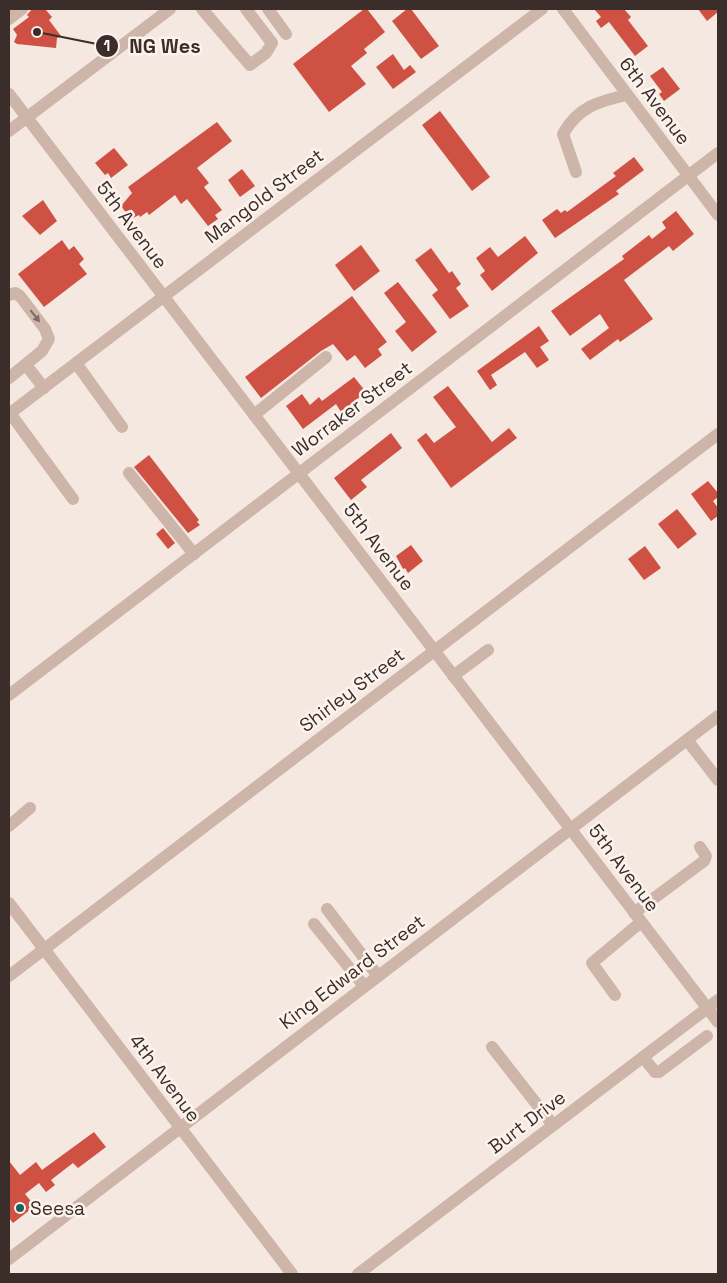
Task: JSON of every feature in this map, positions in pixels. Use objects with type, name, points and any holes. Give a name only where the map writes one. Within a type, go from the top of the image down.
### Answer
[{"type":"street","points":[[9,19],[22,9]]},
{"type":"street","points":[[9,131],[170,9]]},
{"type":"street","points":[[202,9],[247,64],[250,64],[266,53],[272,43],[246,9]]},
{"type":"street","points":[[268,9],[286,34]]},
{"type":"street","name":"Mangold Street","points":[[9,414],[542,9]]},
{"type":"street","name":"6th Avenue","points":[[563,9],[718,215]]},
{"type":"street","name":"5th Avenue","points":[[9,94],[718,1022]]},
{"type":"street","points":[[576,172],[563,134],[570,120],[594,104],[627,95]]},
{"type":"street","name":"Worraker Street","points":[[9,695],[718,153]]},
{"type":"street","points":[[9,295],[15,293],[20,296],[45,329],[49,339],[45,348],[9,378]]},
{"type":"street","points":[[254,415],[326,357]]},
{"type":"street","points":[[76,363],[122,427]]},
{"type":"street","points":[[26,365],[44,388]]},
{"type":"street","points":[[9,414],[73,499]]},
{"type":"street","name":"Shirley Street","points":[[9,976],[718,434]]},
{"type":"street","points":[[129,473],[194,554]]},
{"type":"street","points":[[453,676],[488,650]]},
{"type":"street","name":"King Edward Street","points":[[9,1259],[718,716]]},
{"type":"street","points":[[687,740],[718,780]]},
{"type":"street","points":[[9,826],[30,808]]},
{"type":"street","points":[[615,995],[592,963],[638,917],[704,861],[706,856],[700,847]]},
{"type":"street","name":"4th Avenue","points":[[9,903],[292,1274]]},
{"type":"street","points":[[328,909],[378,976]]},
{"type":"street","points":[[314,924],[364,986]]},
{"type":"street","name":"Burt Drive","points":[[358,1274],[718,1000]]},
{"type":"street","points":[[643,1057],[655,1072],[659,1072],[707,1036]]},
{"type":"street","points":[[492,1047],[553,1125]]},
{"type":"building","points":[[32,9],[45,9],[52,17],[49,20],[61,36],[57,38],[56,48],[17,44],[14,42],[17,35],[13,29],[29,17],[27,15]]},
{"type":"building","points":[[364,9],[367,9],[385,32],[364,49],[367,53],[351,66],[366,84],[329,112],[293,64]]},
{"type":"building","points":[[407,9],[411,9],[439,46],[421,59],[392,21]]},
{"type":"building","points":[[594,9],[624,9],[631,17],[628,20],[648,46],[635,56],[609,22],[601,28],[596,21],[601,17]]},
{"type":"building","points":[[698,9],[718,9],[718,12],[707,21]]},
{"type":"building","points":[[393,54],[404,70],[410,65],[416,72],[393,89],[376,67]]},
{"type":"building","points":[[663,67],[680,89],[664,101],[659,94],[662,92],[650,76]]},
{"type":"building","points":[[440,111],[490,177],[472,191],[422,125]]},
{"type":"building","points":[[217,122],[232,141],[197,168],[209,183],[204,187],[222,210],[215,215],[218,219],[208,226],[187,199],[181,204],[175,195],[149,215],[147,212],[140,217],[139,215],[131,219],[121,206],[132,193],[128,187]]},
{"type":"building","points":[[114,148],[128,165],[111,178],[108,173],[105,175],[95,163]]},
{"type":"building","points":[[634,157],[644,170],[616,191],[619,194],[555,238],[542,220],[557,209],[561,213],[565,210],[567,212],[616,176],[613,173]]},
{"type":"building","points":[[242,169],[255,186],[240,197],[228,180]]},
{"type":"building","points":[[43,200],[57,221],[40,235],[22,216]]},
{"type":"building","points":[[676,211],[694,234],[673,251],[669,246],[624,280],[653,319],[620,342],[618,339],[590,360],[581,349],[609,328],[600,314],[570,336],[551,311],[624,259],[622,256],[649,235],[652,239],[666,228],[662,222]]},
{"type":"building","points":[[525,236],[538,253],[492,291],[480,275],[485,271],[476,258],[490,247],[498,257]]},
{"type":"building","points":[[62,240],[69,250],[74,246],[84,259],[79,264],[87,274],[44,307],[18,274]]},
{"type":"building","points":[[361,245],[380,271],[354,291],[335,265]]},
{"type":"building","points":[[431,248],[449,273],[452,271],[461,284],[456,288],[469,306],[450,319],[432,295],[438,290],[415,260]]},
{"type":"building","points":[[398,282],[437,332],[412,352],[395,331],[406,322],[384,293]]},
{"type":"building","points":[[352,296],[387,342],[378,349],[382,355],[365,368],[355,355],[347,361],[333,344],[321,351],[261,398],[245,377]]},
{"type":"building","points":[[539,326],[549,341],[540,347],[549,360],[537,368],[525,352],[491,375],[497,385],[490,390],[477,371]]},
{"type":"building","points":[[354,377],[366,392],[341,412],[336,404],[303,429],[286,406],[302,394],[310,405],[319,397],[322,401]]},
{"type":"building","points":[[448,386],[492,442],[509,428],[517,438],[451,488],[417,440],[426,433],[434,443],[456,427],[433,397]]},
{"type":"building","points":[[391,433],[402,448],[361,480],[367,487],[351,500],[334,478]]},
{"type":"building","points":[[149,455],[199,520],[197,522],[200,525],[188,533],[134,467]]},
{"type":"building","points":[[708,481],[718,493],[718,497],[713,501],[718,508],[718,516],[711,521],[691,494]]},
{"type":"building","points":[[677,509],[697,534],[678,549],[658,524]]},
{"type":"building","points":[[163,528],[175,543],[168,549],[156,534]]},
{"type":"building","points":[[411,545],[423,561],[408,573],[405,568],[403,569],[396,556]]},
{"type":"building","points":[[645,546],[661,568],[644,580],[628,559]]},
{"type":"building","points":[[94,1132],[106,1147],[78,1168],[73,1163],[51,1180],[55,1185],[46,1192],[39,1183],[25,1194],[35,1206],[13,1223],[9,1218],[9,1161],[20,1175],[36,1162],[42,1170]]},
{"type":"place","name":"NG Wes","points":[[37,32]]},
{"type":"place","name":"Seesa","points":[[20,1208]]}]
